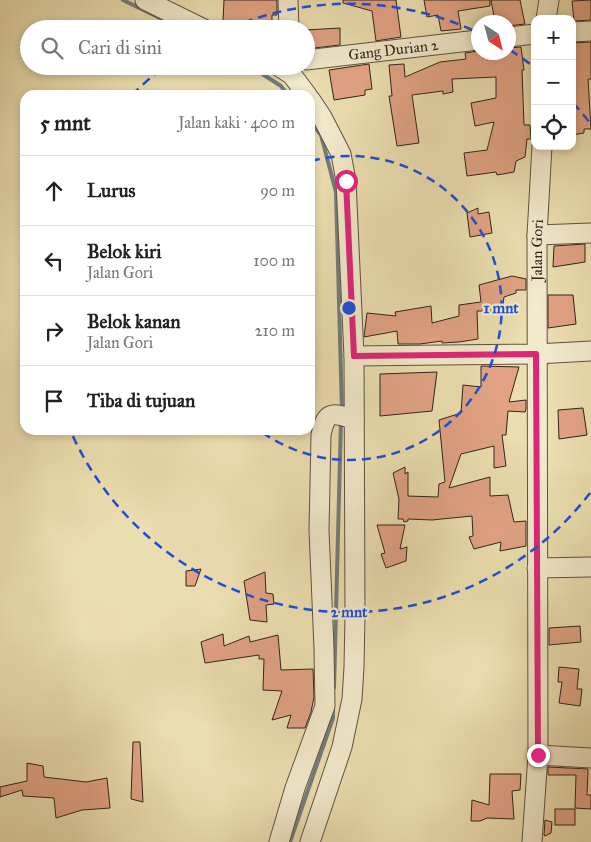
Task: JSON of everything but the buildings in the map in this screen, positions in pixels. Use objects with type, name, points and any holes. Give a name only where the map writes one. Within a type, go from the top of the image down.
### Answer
[{"type":"street","points":[[144,0],[185,20]]},
{"type":"street","points":[[288,0],[289,20]]},
{"type":"street","points":[[547,15],[549,0]]},
{"type":"street","points":[[576,32],[591,31]]},
{"type":"street","points":[[516,36],[531,34]]},
{"type":"street","name":"Gang Durian 2","points":[[315,59],[471,41]]},
{"type":"street","points":[[292,75],[303,90]]},
{"type":"street","points":[[310,842],[342,747],[352,699],[356,615],[346,417],[354,356],[345,173],[341,154],[315,106]]},
{"type":"street","name":"Jalan Gori","points":[[532,842],[538,755],[536,354],[537,235],[542,150]]},
{"type":"street","points":[[537,235],[591,233]]},
{"type":"street","points":[[354,356],[536,354],[591,351]]},
{"type":"street","points":[[279,842],[295,788],[325,706],[319,530],[321,435],[325,419],[346,417]]},
{"type":"street","points":[[537,568],[591,567]]},
{"type":"street","points":[[538,755],[591,758]]},
{"type":"waterway","points":[[123,0],[164,20]]},
{"type":"waterway","points":[[264,75],[284,90]]},
{"type":"waterway","points":[[315,127],[321,135],[336,192],[342,411]]},
{"type":"waterway","points":[[334,688],[341,420]]},
{"type":"waterway","points":[[290,842],[333,718],[333,707]]},
{"type":"route","points":[[346,181],[354,356],[536,354],[538,755]]}]
